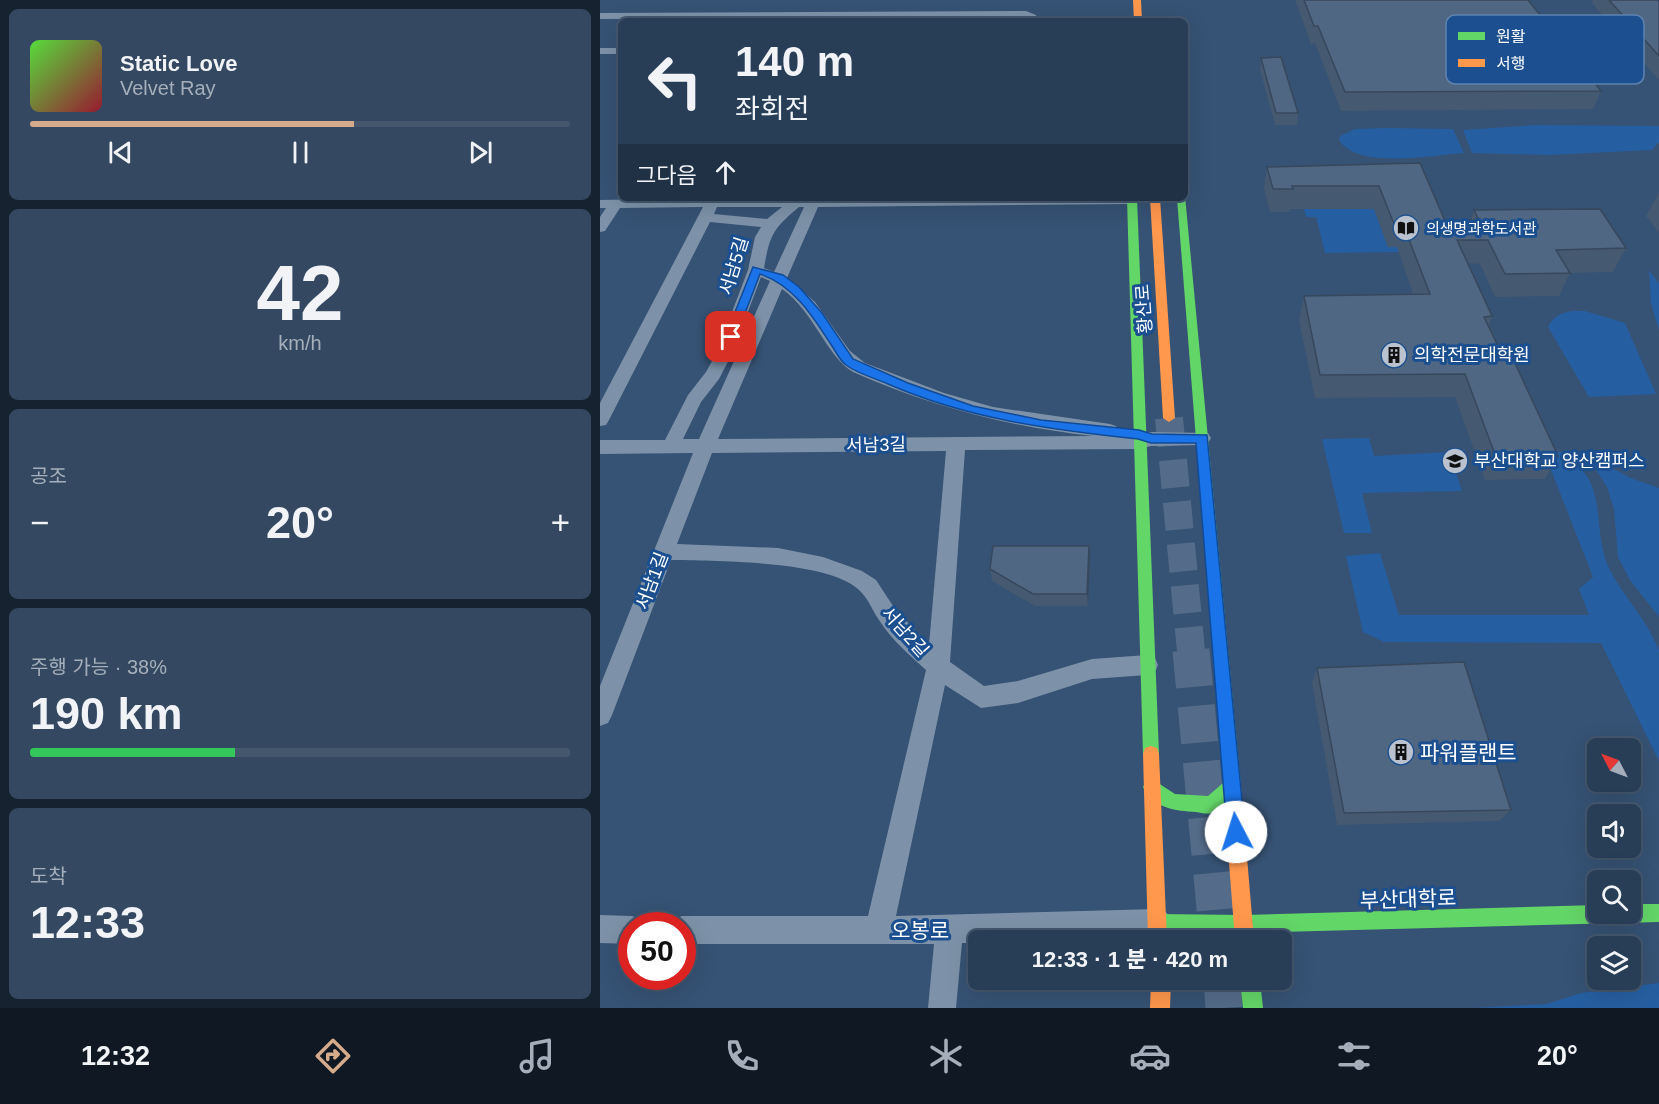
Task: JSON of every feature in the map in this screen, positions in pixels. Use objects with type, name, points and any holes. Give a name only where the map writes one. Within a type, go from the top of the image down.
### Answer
[{"type":"main road","points":[[1137,0],[1138,18]]},
{"type":"main road","points":[[1132,201],[1158,930]]},
{"type":"main road","name":"황산로","points":[[1155,201],[1168,418]]},
{"type":"main road","points":[[1182,201],[1244,930]]},
{"type":"main road","points":[[1142,433],[1179,431],[1192,419],[1199,407]]},
{"type":"main road","points":[[1152,788],[1172,802],[1212,805],[1232,786]]},
{"type":"main road","name":"부산대학로","points":[[1179,930],[1243,924],[1659,913]]},
{"type":"main road","points":[[1160,1008],[1161,990]]},
{"type":"main road","points":[[1251,990],[1253,1008]]},
{"type":"street","points":[[646,16],[662,0]]},
{"type":"street","points":[[808,18],[817,0]]},
{"type":"street","points":[[851,18],[1026,14],[1030,18]]},
{"type":"street","points":[[600,16],[753,18]]},
{"type":"street","points":[[600,51],[618,51]]},
{"type":"street","points":[[600,204],[681,201]]},
{"type":"street","points":[[600,420],[714,201]]},
{"type":"street","points":[[705,447],[779,277],[805,201]]},
{"type":"street","name":"서남5길","points":[[670,447],[694,399],[713,375],[724,354],[756,270],[762,237],[770,224],[805,201]]},
{"type":"street","points":[[600,228],[616,203]]},
{"type":"street","points":[[706,217],[770,224]]},
{"type":"street","points":[[756,270],[779,277],[795,289],[818,315],[849,362],[904,386],[971,410],[1041,424],[1202,438]]},
{"type":"street","name":"서남3길","points":[[600,447],[956,444],[1142,433]]},
{"type":"street","points":[[879,930],[938,667],[956,444]]},
{"type":"street","name":"서남1길","points":[[600,715],[705,447]]},
{"type":"street","name":"서남2길","points":[[663,552],[735,553],[786,558],[825,565],[864,581],[890,620],[938,667],[981,697],[1018,692],[1092,669],[1147,665]]},
{"type":"street","points":[[600,929],[618,930]]},
{"type":"street","name":"오봉로","points":[[696,930],[968,930]]},
{"type":"street","points":[[942,1008],[949,930]]},
{"type":"shaded area","points":[[1535,125],[1659,126],[1659,142],[1652,150],[1549,155],[1472,153],[1463,130]]},
{"type":"shaded area","points":[[1355,129],[1453,129],[1464,153],[1415,158],[1378,158],[1362,155],[1349,149],[1339,140],[1340,136]]},
{"type":"shaded area","points":[[1304,209],[1374,209],[1388,247],[1399,247],[1400,252],[1325,253],[1316,217],[1306,217]]},
{"type":"shaded area","points":[[1649,270],[1659,284],[1659,331],[1651,303]]},
{"type":"shaded area","points":[[1572,311],[1585,311],[1625,323],[1656,394],[1589,397],[1548,327],[1558,316]]},
{"type":"shaded area","points":[[1369,438],[1374,456],[1449,452],[1462,491],[1362,493],[1372,533],[1344,533],[1322,439]]},
{"type":"shaded area","points":[[1544,452],[1569,452],[1588,478],[1595,496],[1602,547],[1609,568],[1649,629],[1659,651],[1659,761],[1601,643],[1384,642],[1363,632],[1346,556],[1380,553],[1399,615],[1589,615],[1579,589],[1593,577]]},
{"type":"shaded area","points":[[1587,455],[1631,478],[1659,488],[1659,617],[1630,580],[1618,557],[1614,509],[1607,487]]},
{"type":"shaded area","points":[[1659,983],[1659,1008],[1473,1008],[1546,1004],[1581,993],[1604,990],[1641,990],[1641,985]]},
{"type":"building","points":[[1304,0],[1528,0],[1540,15],[1446,15],[1446,84],[1595,84],[1601,91],[1345,92],[1318,26],[1314,26]]},
{"type":"building","points":[[1609,0],[1659,0],[1659,56],[1644,39],[1644,15],[1622,15]]},
{"type":"building","points":[[1281,57],[1298,113],[1276,113],[1261,58]]},
{"type":"building","points":[[1420,163],[1445,221],[1479,220],[1474,210],[1600,209],[1626,248],[1556,250],[1570,273],[1505,274],[1488,240],[1457,240],[1492,316],[1484,317],[1498,346],[1507,346],[1558,456],[1496,457],[1465,374],[1320,375],[1304,296],[1430,294],[1403,224],[1394,224],[1379,186],[1292,186],[1293,189],[1273,189],[1267,167]]},
{"type":"building","points":[[993,546],[1089,546],[1087,594],[1033,594],[990,569]]},
{"type":"building","name":"파워플랜트","points":[[1464,662],[1511,810],[1344,813],[1317,668]]},
{"type":"tunnel","points":[[1169,418],[1191,651]]},
{"type":"tunnel","points":[[1191,650],[1217,930]]},
{"type":"tunnel","points":[[1223,990],[1224,1008]]},
{"type":"traffic: fast","points":[[1132,201],[1151,754]]},
{"type":"traffic: fast","points":[[1182,201],[1232,786]]},
{"type":"traffic: fast","points":[[1152,787],[1172,802],[1211,805],[1232,786]]},
{"type":"traffic: fast","points":[[1157,923],[1243,924],[1659,913]]},
{"type":"traffic: fast","points":[[1251,990],[1253,1008]]},
{"type":"traffic: slow","points":[[1137,0],[1138,18]]},
{"type":"traffic: slow","points":[[1155,201],[1169,418]]},
{"type":"traffic: slow","points":[[1151,754],[1158,930]]},
{"type":"traffic: slow","points":[[1232,786],[1244,930]]},
{"type":"traffic: slow","points":[[1160,1008],[1161,990]]},
{"type":"place","name":"의생명과학도서관","points":[[1406,228]]},
{"type":"place","name":"의학전문대학원","points":[[1394,355]]},
{"type":"place","name":"부산대학교 양산캠퍼스","points":[[1455,461]]},
{"type":"place","name":"파워플랜트","points":[[1401,752]]},
{"type":"route","points":[[731,337],[756,270],[779,277],[795,289],[818,315],[849,362],[904,386],[971,410],[1041,424],[1139,434],[1151,439],[1202,438],[1236,832]]}]
